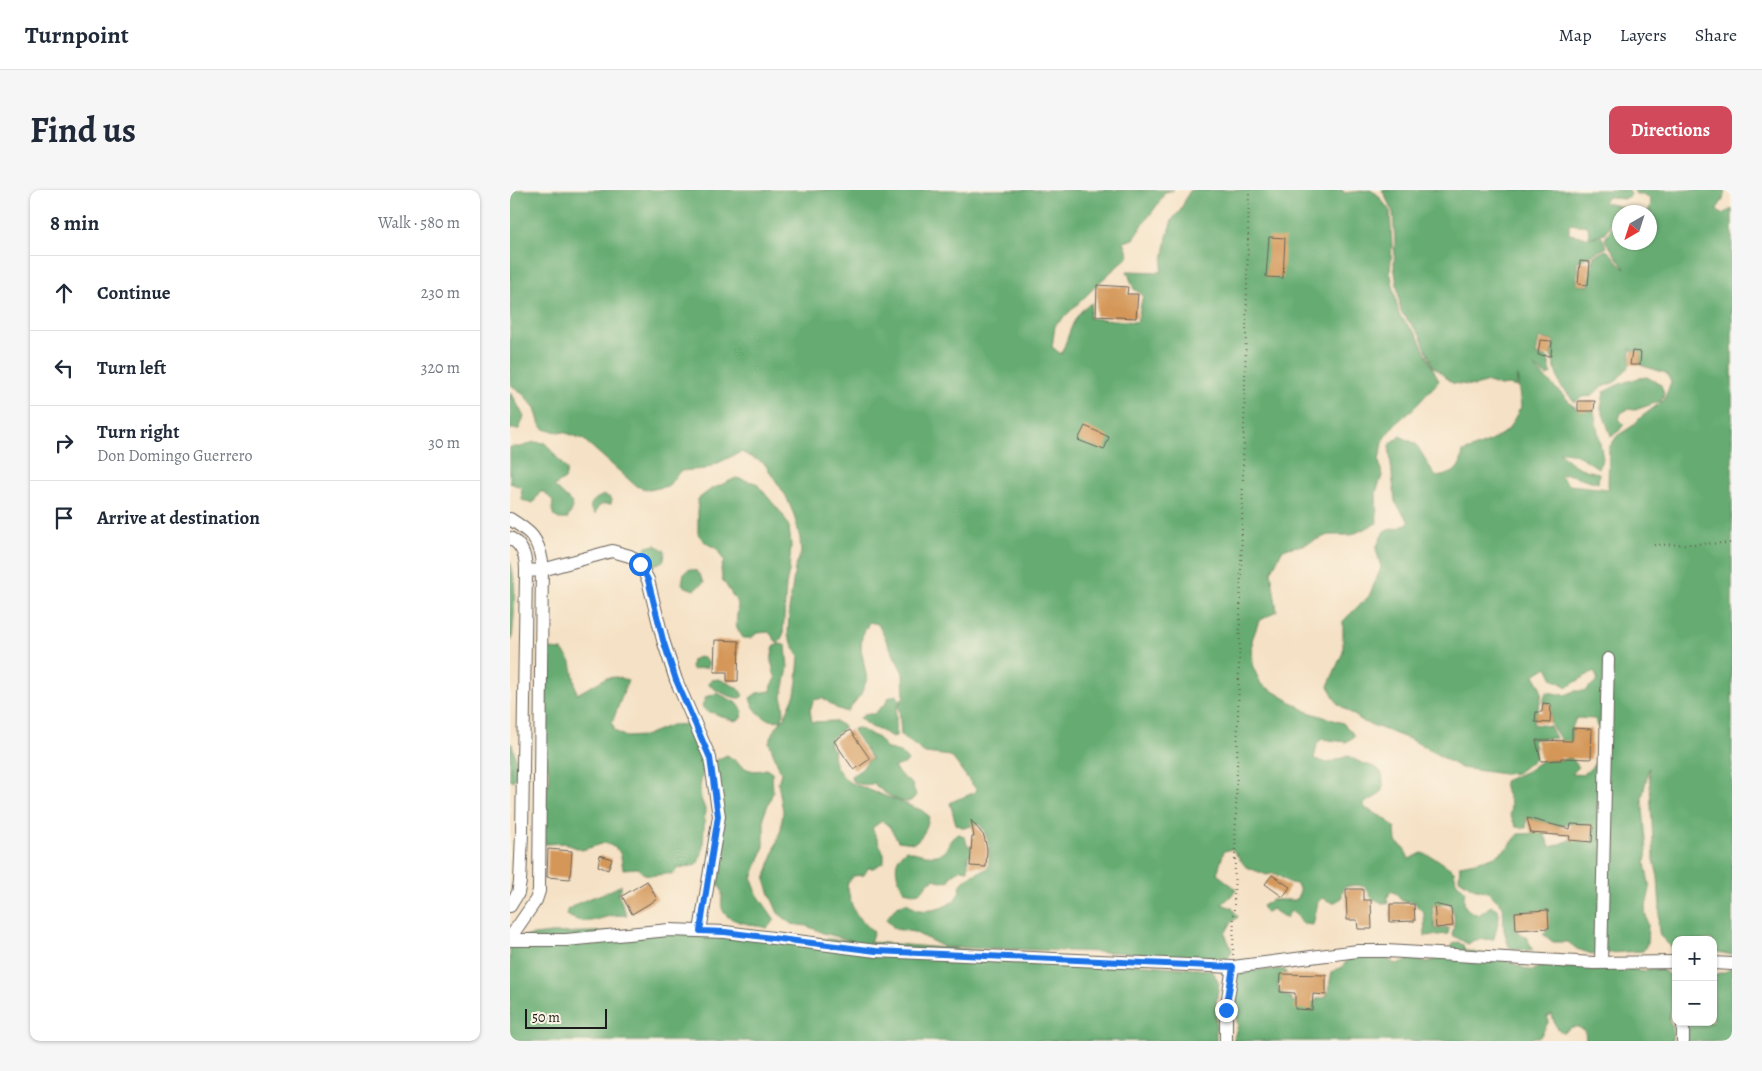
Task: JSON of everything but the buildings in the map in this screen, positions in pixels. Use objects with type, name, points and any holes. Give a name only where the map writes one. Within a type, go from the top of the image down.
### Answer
[{"type":"street","points":[[510,519],[526,529],[539,545],[542,570],[539,891],[536,900],[510,939]]},
{"type":"street","points":[[510,538],[522,549],[526,562],[520,882],[518,894],[510,906]]},
{"type":"street","points":[[526,571],[542,570],[612,551],[630,556],[640,564],[648,580],[663,640],[676,680],[710,758],[713,778],[718,816],[700,931]]},
{"type":"street","points":[[1600,963],[1608,659]]},
{"type":"street","points":[[510,939],[566,940],[669,930],[700,931],[725,932],[876,951],[1233,967],[1358,951],[1600,963],[1672,962]]},
{"type":"street","points":[[1717,963],[1732,964]]},
{"type":"street","points":[[1226,1041],[1226,1010],[1233,967]]},
{"type":"street","points":[[1683,1026],[1683,1041]]},
{"type":"path","points":[[1233,967],[1249,190]]},
{"type":"path","points":[[1654,546],[1732,542]]},
{"type":"green space","points":[[510,190],[1174,190],[1165,192],[1134,239],[1124,242],[1129,256],[1055,326],[1052,347],[1061,354],[1072,325],[1085,307],[1092,303],[1089,318],[1137,322],[1143,295],[1134,289],[1127,271],[1161,272],[1172,220],[1180,211],[1190,190],[1343,190],[1343,193],[1370,190],[1377,194],[1390,211],[1392,246],[1390,271],[1399,315],[1417,335],[1439,381],[1415,407],[1395,424],[1384,438],[1379,460],[1382,476],[1376,492],[1377,523],[1351,535],[1328,535],[1303,545],[1283,549],[1271,572],[1277,611],[1259,621],[1252,640],[1253,667],[1261,684],[1308,712],[1343,723],[1355,736],[1346,742],[1322,739],[1317,744],[1314,759],[1327,763],[1348,756],[1379,770],[1383,777],[1381,792],[1377,797],[1364,804],[1365,808],[1386,819],[1395,828],[1396,842],[1404,848],[1409,859],[1422,853],[1437,859],[1454,871],[1456,881],[1465,891],[1464,904],[1470,911],[1479,915],[1491,906],[1497,909],[1499,918],[1494,939],[1474,940],[1468,944],[1452,935],[1454,918],[1453,910],[1449,903],[1432,906],[1435,929],[1449,928],[1448,934],[1425,936],[1424,913],[1415,902],[1402,901],[1397,894],[1391,891],[1387,898],[1388,904],[1380,902],[1370,896],[1366,888],[1358,885],[1345,887],[1342,898],[1333,903],[1322,898],[1318,902],[1313,925],[1303,924],[1296,914],[1291,911],[1286,918],[1272,909],[1266,913],[1262,906],[1272,900],[1296,900],[1300,891],[1297,884],[1290,883],[1274,873],[1267,875],[1246,867],[1232,849],[1224,851],[1217,874],[1236,889],[1222,904],[1232,908],[1238,917],[1231,923],[1225,934],[1232,950],[1228,958],[1215,960],[1132,953],[944,947],[914,932],[895,929],[886,919],[897,906],[907,903],[916,909],[925,910],[936,909],[951,903],[958,895],[961,884],[964,881],[988,868],[989,850],[987,839],[979,824],[964,828],[956,824],[950,803],[977,790],[951,756],[925,753],[901,735],[899,706],[904,696],[903,673],[878,624],[869,622],[862,636],[861,649],[867,679],[861,694],[847,712],[836,708],[823,698],[814,700],[810,710],[812,722],[835,721],[845,727],[830,740],[830,746],[834,750],[833,755],[837,768],[849,782],[921,810],[929,816],[924,831],[914,843],[898,841],[889,826],[882,821],[872,828],[884,854],[884,862],[873,868],[868,868],[864,875],[853,876],[847,884],[855,911],[862,921],[874,932],[870,942],[1208,970],[1214,973],[1219,984],[1216,1003],[1216,1041],[510,1041],[510,938],[551,933],[697,929],[854,941],[823,933],[807,926],[792,924],[778,913],[765,880],[781,829],[783,811],[778,783],[781,773],[769,742],[775,729],[785,716],[795,694],[799,656],[788,636],[789,610],[795,568],[801,553],[800,538],[794,515],[786,496],[764,463],[741,452],[705,469],[680,471],[668,486],[649,490],[636,486],[583,439],[566,433],[546,430],[540,425],[535,408],[524,395],[510,384]]},
{"type":"green space","points":[[1382,190],[1629,190],[1631,195],[1623,199],[1608,197],[1604,202],[1615,205],[1612,205],[1612,224],[1604,233],[1592,237],[1601,236],[1607,247],[1577,262],[1577,285],[1589,286],[1594,256],[1606,250],[1625,269],[1605,240],[1612,228],[1612,250],[1657,250],[1657,205],[1651,205],[1650,199],[1644,195],[1636,195],[1634,190],[1725,190],[1723,200],[1716,210],[1722,214],[1732,209],[1732,955],[1717,952],[1717,936],[1672,936],[1672,947],[1660,936],[1658,925],[1660,909],[1658,877],[1654,860],[1649,768],[1642,798],[1647,850],[1645,863],[1650,889],[1645,910],[1648,925],[1647,944],[1643,951],[1592,954],[1577,949],[1568,942],[1553,942],[1543,934],[1549,928],[1547,910],[1515,912],[1516,930],[1526,937],[1533,949],[1525,951],[1509,947],[1504,930],[1503,906],[1488,892],[1473,888],[1459,879],[1460,865],[1493,857],[1507,848],[1518,834],[1544,833],[1550,847],[1567,841],[1592,825],[1571,824],[1559,826],[1527,818],[1526,828],[1516,827],[1510,815],[1511,803],[1504,781],[1527,771],[1541,761],[1571,758],[1579,767],[1572,774],[1583,775],[1597,762],[1602,750],[1602,744],[1595,719],[1576,718],[1572,728],[1572,748],[1561,747],[1561,740],[1550,723],[1551,704],[1543,703],[1546,692],[1565,695],[1575,691],[1585,691],[1598,680],[1594,671],[1567,687],[1553,679],[1547,667],[1534,675],[1540,686],[1541,696],[1533,724],[1550,726],[1556,738],[1533,739],[1536,758],[1517,773],[1504,774],[1461,768],[1412,740],[1364,722],[1338,704],[1328,686],[1343,652],[1343,621],[1369,596],[1381,568],[1376,548],[1384,531],[1401,527],[1409,522],[1395,502],[1389,445],[1400,436],[1416,444],[1436,477],[1452,473],[1460,464],[1463,452],[1489,442],[1508,430],[1521,407],[1517,375],[1517,387],[1509,385],[1500,386],[1488,382],[1475,386],[1452,383],[1433,366],[1420,335],[1401,312],[1394,265],[1393,212]],"holes":[[[1569,224],[1588,226],[1591,238],[1569,234]],[[1539,338],[1554,341],[1551,355],[1560,385],[1575,402],[1582,397],[1592,396],[1600,388],[1615,382],[1630,365],[1630,348],[1632,351],[1641,352],[1640,365],[1666,373],[1671,382],[1664,400],[1640,418],[1634,425],[1617,436],[1609,448],[1608,489],[1569,485],[1560,476],[1567,474],[1598,483],[1599,473],[1577,466],[1560,452],[1585,459],[1598,468],[1603,459],[1594,411],[1578,410],[1533,366],[1547,376],[1551,374],[1548,358],[1536,355]]]},
{"type":"green space","points":[[1647,377],[1661,385],[1664,394],[1661,401],[1635,410],[1628,409],[1621,413],[1619,419],[1624,424],[1619,431],[1611,436],[1601,408],[1604,392],[1625,382]]},
{"type":"green space","points":[[510,394],[512,394],[524,417],[519,429],[510,429]]},
{"type":"green space","points":[[534,442],[545,443],[567,470],[565,479],[554,486],[572,503],[572,510],[567,519],[559,519],[554,516],[552,510],[553,501],[544,492],[540,492],[533,503],[522,500],[521,487],[510,483],[510,447],[521,447]]},
{"type":"green space","points":[[736,478],[756,483],[783,515],[789,527],[791,545],[783,635],[778,644],[769,632],[757,633],[751,638],[743,638],[736,626],[738,604],[722,579],[721,568],[724,561],[717,549],[706,543],[698,534],[698,499],[710,490]]},
{"type":"green space","points":[[605,495],[612,499],[611,504],[603,504],[598,507],[595,514],[591,508],[592,502]]},
{"type":"green space","points":[[656,545],[665,551],[664,560],[654,565],[644,564],[641,552],[646,547]]},
{"type":"green space","points":[[510,561],[515,590],[512,640],[510,640]]},
{"type":"green space","points":[[689,569],[697,571],[704,582],[694,590],[682,584],[684,573]]},
{"type":"green space","points":[[781,644],[786,646],[788,668],[782,697],[784,712],[781,720],[776,721],[766,718],[757,712],[750,698],[757,693],[771,691],[776,679],[773,671],[772,654],[774,646]]},
{"type":"green space","points":[[549,649],[562,650],[571,662],[577,694],[606,678],[616,677],[628,680],[612,723],[615,731],[626,737],[644,736],[671,725],[693,724],[705,759],[700,787],[701,799],[705,809],[703,846],[697,865],[679,868],[673,874],[650,876],[638,868],[623,869],[619,852],[615,847],[605,843],[582,850],[564,843],[545,844],[541,816],[550,777],[544,750],[542,655]]},
{"type":"green space","points":[[698,657],[706,660],[709,665],[707,668],[693,670],[691,668],[692,660]]},
{"type":"green space","points":[[719,679],[738,688],[743,695],[741,698],[724,694],[708,684],[712,680]]},
{"type":"green space","points":[[717,693],[737,703],[743,711],[741,718],[736,721],[706,711],[702,706],[706,697]]},
{"type":"green space","points":[[896,695],[900,701],[896,711],[896,736],[892,737],[871,727],[860,718],[866,714],[874,714],[885,705],[888,698]]},
{"type":"green space","points":[[858,728],[878,738],[887,749],[899,752],[908,761],[894,767],[899,774],[912,784],[916,795],[912,800],[906,802],[893,798],[873,782],[871,785],[852,781],[851,776],[862,769],[868,760],[872,759],[854,732],[853,729]]},
{"type":"green space","points":[[510,744],[512,744],[519,773],[513,781],[510,780]]},
{"type":"green space","points":[[727,755],[749,770],[766,769],[772,773],[773,792],[764,815],[764,847],[752,878],[757,894],[775,920],[767,928],[739,922],[725,914],[722,909],[721,888],[711,880],[717,833],[710,768],[717,760]]},
{"type":"green space","points":[[959,834],[965,838],[967,845],[972,847],[973,854],[968,856],[968,870],[961,869],[951,876],[949,881],[941,882],[935,879],[929,882],[921,892],[904,891],[896,869],[901,854],[906,850],[928,855],[938,855],[943,853],[952,839]]},
{"type":"green space","points":[[621,885],[618,893],[627,916],[619,915],[583,921],[567,915],[567,910],[574,906]]},
{"type":"green space","points":[[1458,942],[1463,945],[1465,950],[1504,960],[1529,970],[1534,970],[1543,965],[1554,965],[1563,968],[1584,966],[1594,971],[1609,968],[1626,971],[1629,968],[1643,972],[1651,968],[1663,970],[1671,977],[1672,983],[1672,1006],[1669,1020],[1673,1028],[1672,1041],[1586,1041],[1585,1031],[1579,1027],[1571,1027],[1563,1033],[1560,1031],[1555,1025],[1552,1014],[1547,1017],[1549,1021],[1540,1037],[1533,1037],[1531,1041],[1233,1041],[1238,1025],[1233,1006],[1237,990],[1235,978],[1242,972],[1253,969],[1278,969],[1286,971],[1285,978],[1278,983],[1279,992],[1291,998],[1292,1001],[1309,1006],[1317,999],[1326,997],[1332,973],[1342,967],[1350,957],[1387,958],[1397,964],[1410,959],[1427,962],[1434,960],[1450,949],[1454,943]]},
{"type":"green space","points":[[1732,968],[1732,1041],[1678,1041],[1686,1026],[1717,1026],[1717,974]]},
{"type":"route","points":[[640,564],[648,580],[663,640],[676,680],[710,758],[718,816],[700,931],[725,932],[876,951],[1233,967],[1226,1010]]}]
